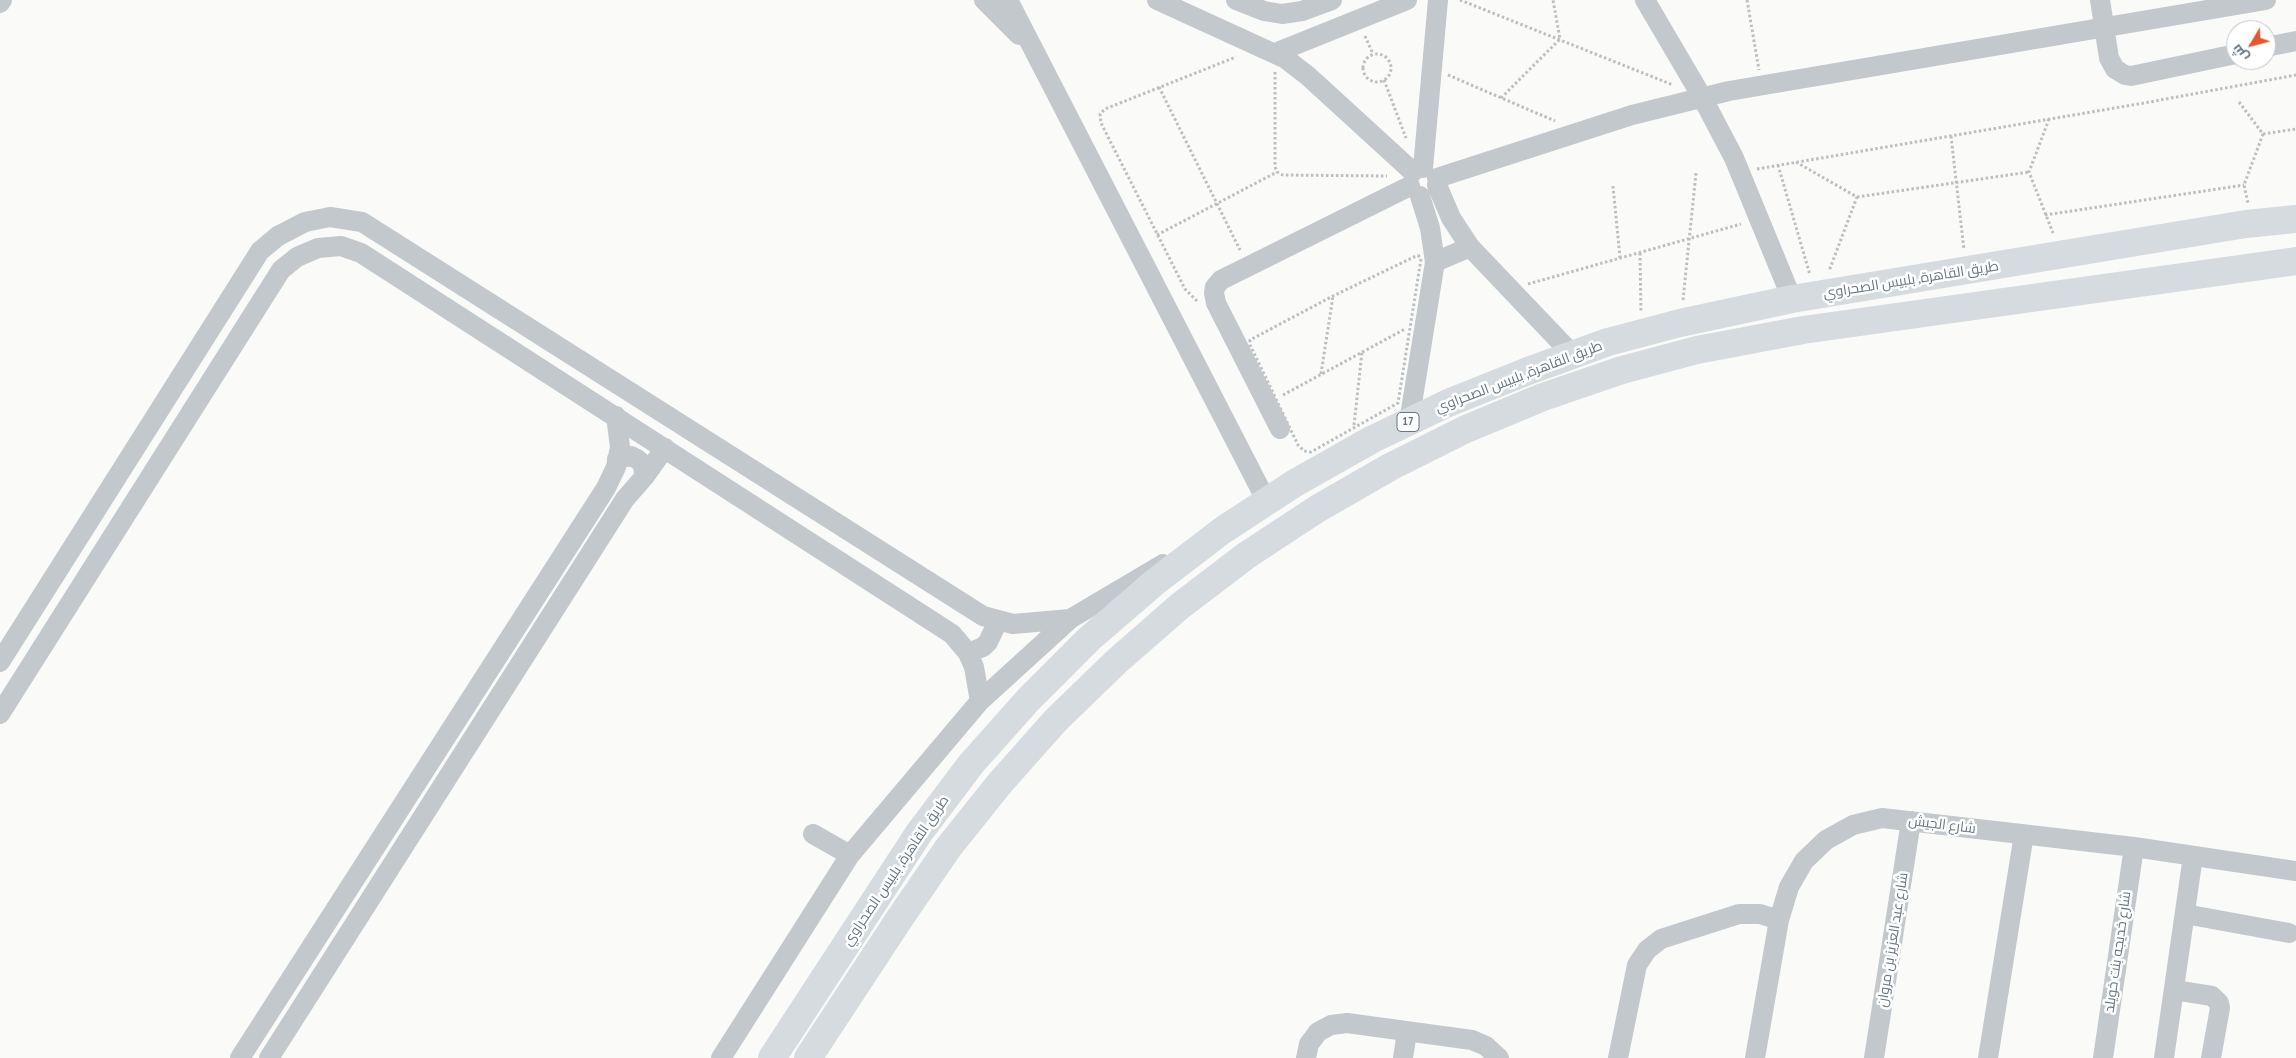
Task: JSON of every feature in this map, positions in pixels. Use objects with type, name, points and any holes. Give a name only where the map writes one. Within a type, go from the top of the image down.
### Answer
[{"type":"highway","name":"طريق القاهرة, بلبيس الصحراوي","points":[[772,1058],[919,833],[971,764],[1028,700],[1090,639],[1155,582],[1223,530],[1371,440],[1448,403],[1573,355],[1642,333],[1809,288],[1966,270],[2249,224],[2296,219]]},
{"type":"highway","points":[[2249,224],[2260,239],[2262,249],[2259,259],[2252,267]]},
{"type":"highway","name":"طريق القاهرة, بلبيس الصحراوي","points":[[808,1058],[948,848],[1000,782],[1056,720],[1117,661],[1202,589],[1247,555],[1317,509],[1390,467],[1466,429],[1543,396],[1622,370],[1697,350],[1803,330],[2296,261]]},
{"type":"street","points":[[984,0],[1012,30],[1028,43]]},
{"type":"street","points":[[1008,0],[1028,43],[1267,502]]},
{"type":"street","points":[[1157,0],[1267,50],[1308,76],[1421,179],[1451,218],[1470,247],[1573,355]]},
{"type":"street","points":[[1236,0],[1264,11],[1282,14],[1302,11],[1332,0]]},
{"type":"street","points":[[1267,50],[1407,0]]},
{"type":"street","points":[[1409,422],[1418,322],[1435,262],[1421,179],[1438,0]]},
{"type":"street","points":[[1645,0],[1702,97],[1734,158],[1759,219],[1809,288]]},
{"type":"street","points":[[2100,0],[2111,64],[2120,73],[2132,76],[2226,56]]},
{"type":"street","points":[[1280,429],[1272,402],[1216,303],[1214,293],[1217,283],[1421,179],[1632,115],[1702,97],[1762,85],[2266,0]]},
{"type":"street","points":[[2276,45],[2296,41]]},
{"type":"street","points":[[0,662],[260,251],[278,236],[305,222],[330,217],[362,222],[983,616],[1014,624],[1070,618]]},
{"type":"street","points":[[0,714],[281,270],[297,257],[318,248],[341,246],[361,253],[952,634],[968,653],[974,666],[980,701]]},
{"type":"street","points":[[1435,262],[1470,247]]},
{"type":"street","points":[[436,301],[441,298],[448,288],[448,276]]},
{"type":"street","points":[[468,321],[468,307],[472,300],[481,297]]},
{"type":"street","points":[[240,1058],[606,488],[616,467],[620,447],[616,416]]},
{"type":"street","points":[[269,1058],[625,499],[646,476],[665,448]]},
{"type":"street","points":[[617,459],[631,456],[637,459],[642,463],[646,476]]},
{"type":"street","points":[[721,1058],[850,855],[980,701],[1070,618],[1223,530]]},
{"type":"street","points":[[968,653],[983,647],[988,642],[998,621]]},
{"type":"street","name":"شارع الجيش","points":[[1754,1058],[1780,920],[1789,887],[1804,861],[1826,840],[1853,825],[1882,818],[1911,821],[2134,847],[2296,871]]},
{"type":"street","name":"شارع عبد العزيز بن مروان","points":[[1874,1058],[1911,821]]},
{"type":"street","points":[[813,834],[850,855]]},
{"type":"street","points":[[1988,1058],[2024,834]]},
{"type":"street","name":"شارع خديجه بنت خويلد","points":[[2103,1058],[2134,847]]},
{"type":"street","points":[[2164,1058],[2193,856]]},
{"type":"street","points":[[1618,1058],[1638,965],[1647,950],[1661,939],[1719,918],[1739,914],[1760,914],[1780,920]]},
{"type":"street","points":[[2185,914],[2289,933]]},
{"type":"street","points":[[2174,990],[2212,996],[2219,1003],[2220,1008],[2211,1058]]},
{"type":"street","points":[[1306,1058],[1309,1044],[1318,1032],[1332,1025],[1347,1023],[1472,1040],[1486,1046],[1499,1058]]},
{"type":"street","points":[[1403,1058],[1408,1032]]},
{"type":"path","points":[[1460,0],[1702,97]]},
{"type":"path","points":[[1553,0],[1560,39]]},
{"type":"path","points":[[1747,0],[1762,85]]},
{"type":"path","points":[[1501,98],[1560,39]]},
{"type":"path","points":[[1216,303],[1203,303],[1190,296],[1099,119],[1102,111],[1159,88],[1267,50],[1275,167],[1277,172],[1283,175],[1421,179],[1384,80]]},
{"type":"path","points":[[1372,54],[1383,55],[1390,62],[1390,72],[1384,80],[1372,81],[1364,74],[1364,62],[1372,54]]},
{"type":"path","points":[[1431,68],[1579,132]]},
{"type":"path","points":[[1753,174],[1758,168],[2049,119],[2296,74]]},
{"type":"path","points":[[1159,88],[1248,266]]},
{"type":"path","points":[[2239,102],[2263,134]]},
{"type":"path","points":[[2049,119],[2029,172],[2061,255]]},
{"type":"path","points":[[2263,134],[2296,129]]},
{"type":"path","points":[[2249,224],[2244,185],[2263,134]]},
{"type":"path","points":[[1951,136],[1966,270]]},
{"type":"path","points":[[1796,162],[1857,197],[2029,172]]},
{"type":"path","points":[[1778,165],[1809,288]]},
{"type":"path","points":[[1158,235],[1277,172]]},
{"type":"path","points":[[1680,323],[1696,173]]},
{"type":"path","points":[[2045,215],[2244,185]]},
{"type":"path","points":[[1613,186],[1620,258]]},
{"type":"path","points":[[1809,288],[1857,197]]},
{"type":"path","points":[[1509,289],[1759,219]]},
{"type":"path","points":[[1640,253],[1642,333]]},
{"type":"path","points":[[1418,255],[1421,259],[1418,322],[1398,403],[1311,452],[1304,451],[1272,402],[1250,345],[1250,340],[1333,296],[1418,255]]},
{"type":"path","points":[[1321,374],[1333,296]]},
{"type":"path","points":[[1272,402],[1418,322]]},
{"type":"path","points":[[1354,428],[1362,352]]}]
